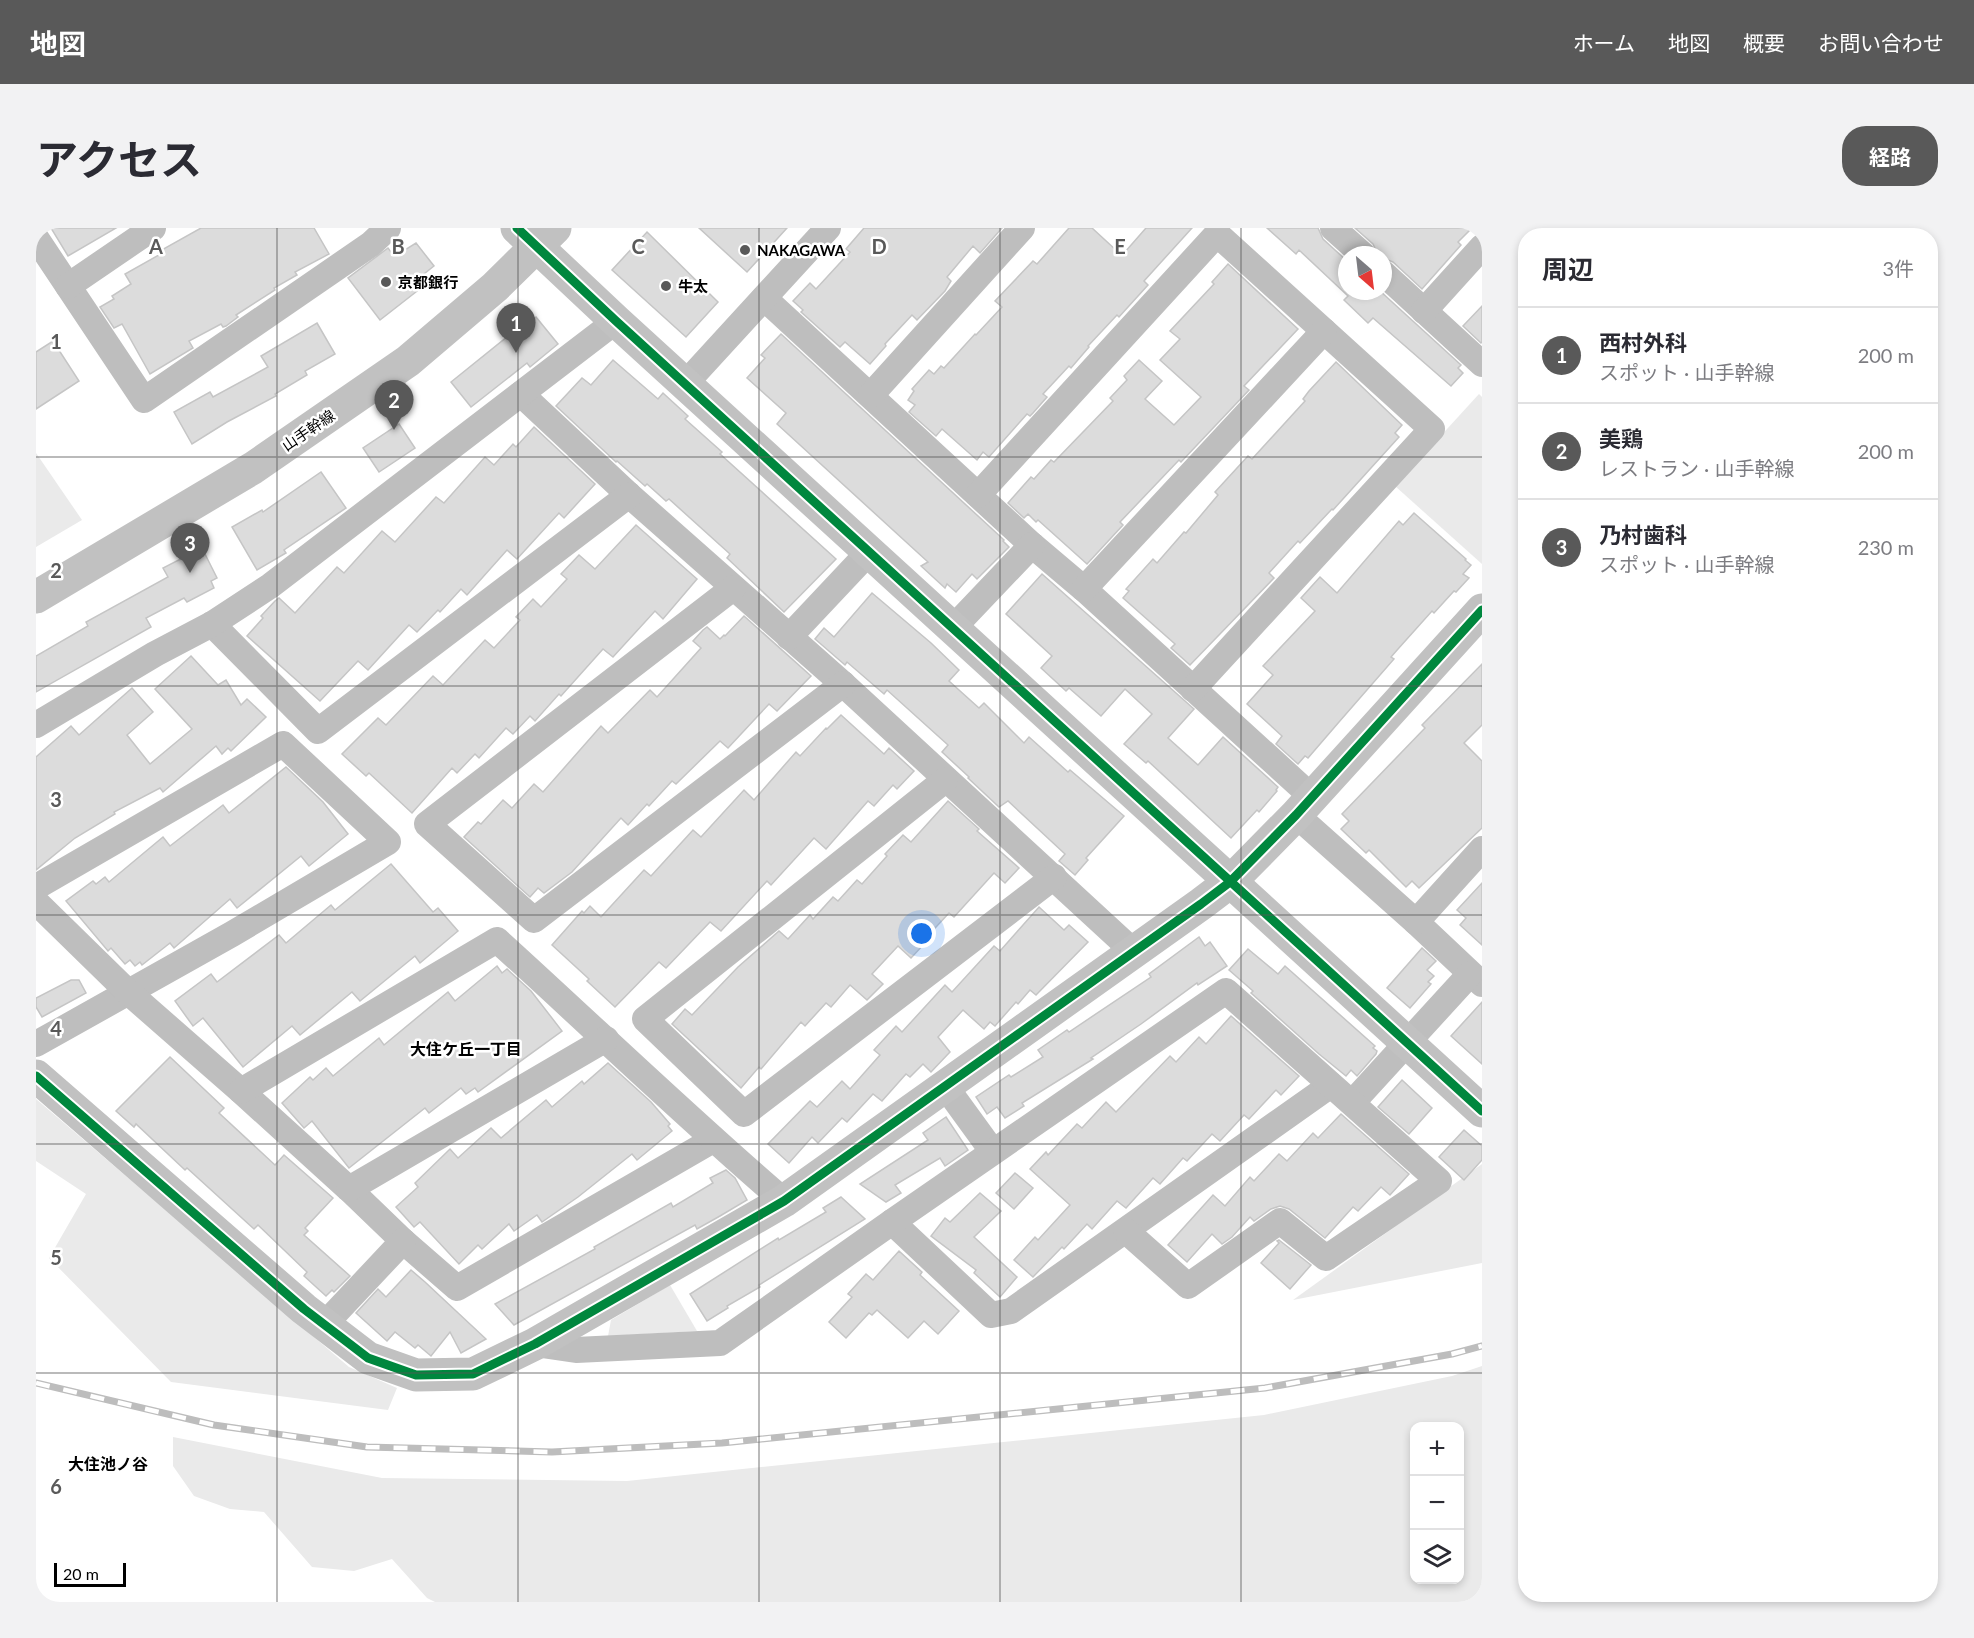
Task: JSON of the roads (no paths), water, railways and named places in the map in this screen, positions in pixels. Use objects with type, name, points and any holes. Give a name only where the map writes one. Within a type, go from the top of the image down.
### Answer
[{"type":"street","points":[[68,286],[153,228]]},
{"type":"street","points":[[685,384],[828,228]]},
{"type":"street","points":[[871,395],[1022,228]]},
{"type":"street","points":[[1333,228],[1353,246]]},
{"type":"street","points":[[36,238],[144,400],[371,233]]},
{"type":"street","points":[[536,234],[615,321],[1482,1111]]},
{"type":"street","name":"山手幹線","points":[[36,597],[253,468],[408,361],[495,287],[536,234]]},
{"type":"street","points":[[978,495],[1216,234],[1324,331],[1432,429],[1193,689]]},
{"type":"street","points":[[1424,311],[1482,247]]},
{"type":"street","points":[[1392,281],[1482,364]]},
{"type":"street","points":[[764,298],[1032,545],[1084,589],[1193,689],[1416,922],[1476,979],[1409,1043],[1352,1103]]},
{"type":"street","points":[[36,725],[155,654],[212,624],[270,586],[615,321]]},
{"type":"street","points":[[1084,589],[1324,331]]},
{"type":"street","points":[[521,394],[629,495],[843,684],[1134,952]]},
{"type":"street","points":[[212,624],[318,731],[629,495]]},
{"type":"street","points":[[953,628],[1032,545]]},
{"type":"street","points":[[789,637],[869,552]]},
{"type":"street","points":[[733,588],[427,824],[534,921],[843,684]]},
{"type":"street","points":[[36,1076],[324,1325],[368,1358],[416,1375],[473,1374],[535,1344],[784,1201],[1230,882],[1304,806],[1482,610]]},
{"type":"street","points":[[36,887],[283,744],[388,842],[232,934],[36,1044]]},
{"type":"street","points":[[945,780],[645,1019],[744,1114],[1054,877]]},
{"type":"street","points":[[1416,922],[1482,849]]},
{"type":"street","points":[[36,902],[128,993],[241,1091],[457,1288],[713,1140]]},
{"type":"street","points":[[241,1091],[496,940],[713,1140],[784,1201]]},
{"type":"street","points":[[535,1344],[576,1350],[720,1343],[1226,991],[1438,1181],[1326,1258],[1280,1221],[1188,1286],[1126,1231]]},
{"type":"street","points":[[349,1189],[606,1039]]},
{"type":"street","points":[[892,1222],[991,1315],[1011,1311],[1331,1085]]},
{"type":"street","points":[[945,1086],[993,1152]]},
{"type":"street","points":[[324,1325],[403,1241]]},
{"type":"railway","points":[[36,1383],[214,1425],[367,1447],[552,1452],[722,1443],[1265,1388],[1452,1354],[1482,1346]]},
{"type":"place","name":"NAKAGAWA","points":[[745,250]]},
{"type":"place","name":"京都銀行","points":[[386,282]]},
{"type":"place","name":"牛太","points":[[666,286]]},
{"type":"place","name":"西村外科","points":[[516,353]]},
{"type":"place","name":"美鶏","points":[[394,430]]},
{"type":"place","name":"乃村歯科","points":[[190,573]]},
{"type":"district","name":"大住ケ丘一丁目","points":[[466,1048]]},
{"type":"district","name":"大住池ノ谷","points":[[108,1463]]}]
